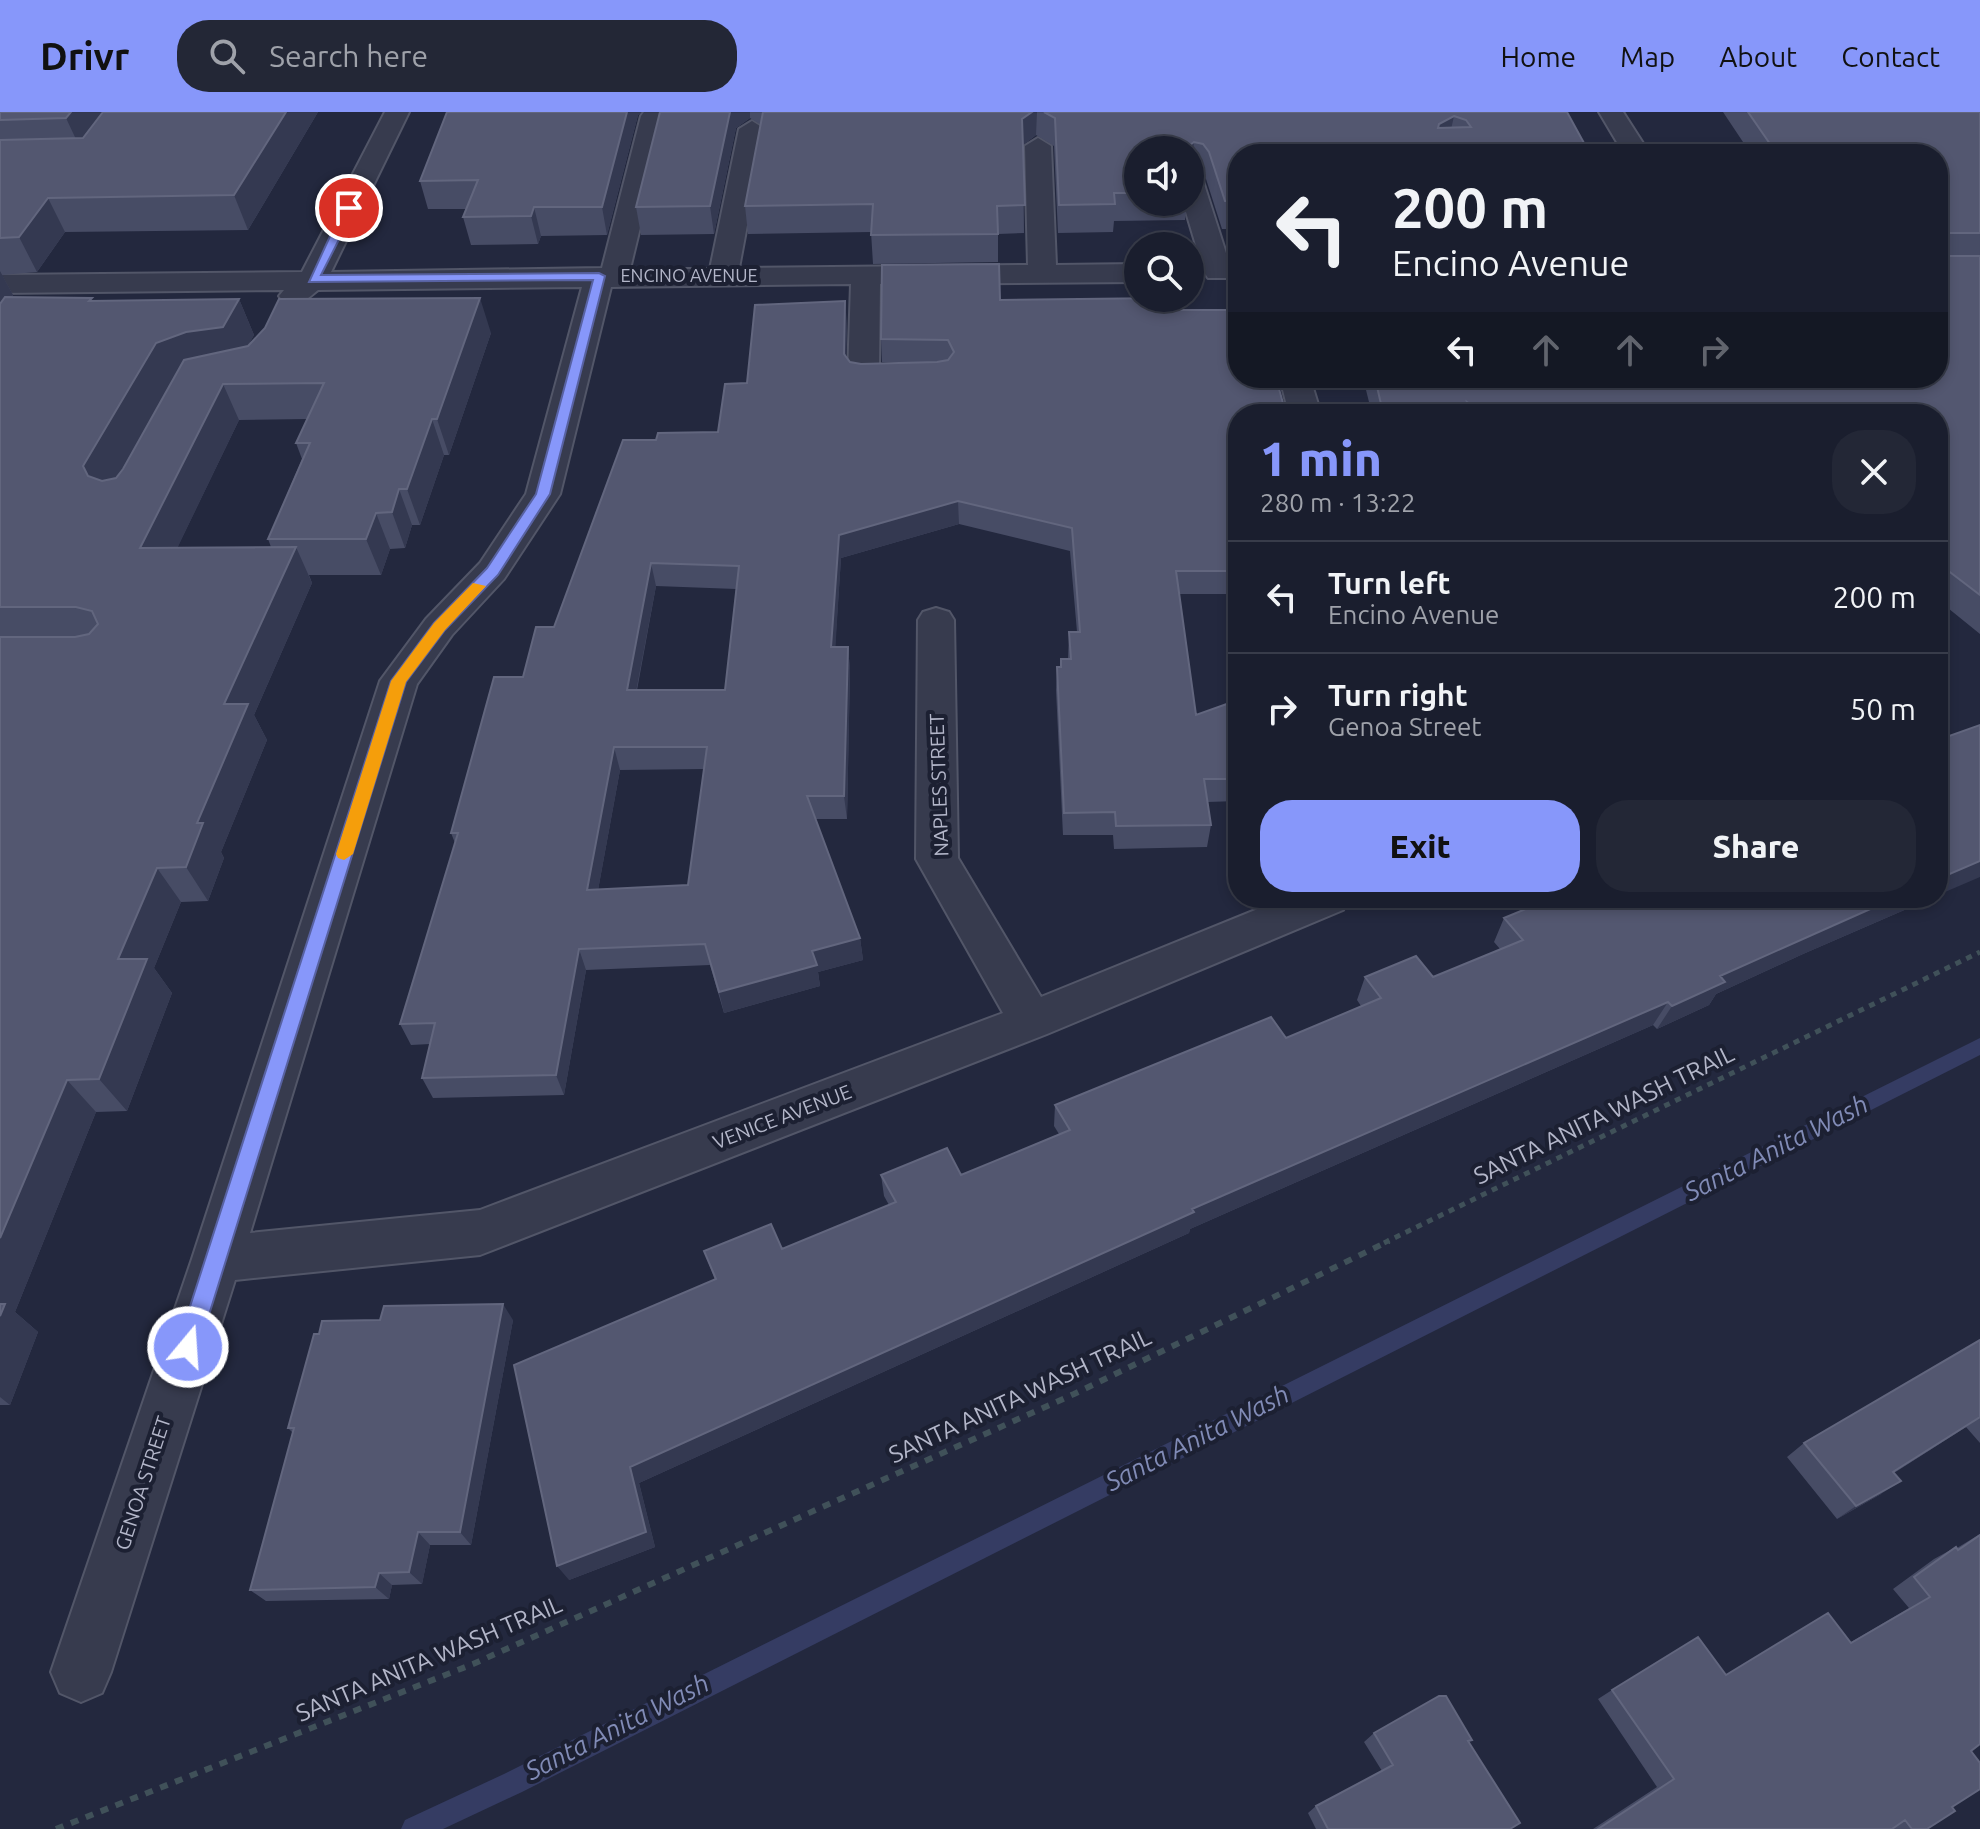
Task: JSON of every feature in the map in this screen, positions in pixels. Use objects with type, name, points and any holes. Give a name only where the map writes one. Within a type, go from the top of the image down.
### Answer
[{"type":"street","points":[[278,328],[294,293],[313,279],[397,112]]},
{"type":"street","points":[[1611,112],[1631,144]]},
{"type":"street","name":"GENOA STREET","points":[[81,1672],[217,1259],[399,681],[439,627],[492,571],[543,494],[654,116]]},
{"type":"street","points":[[723,275],[752,129]]},
{"type":"street","points":[[1038,146],[1042,274]]},
{"type":"street","points":[[1200,216],[1215,272]]},
{"type":"street","name":"ENCINO AVENUE","points":[[0,284],[32,295],[313,279],[1124,273]]},
{"type":"street","points":[[866,277],[863,375],[937,373]]},
{"type":"street","name":"NAPLES STREET","points":[[936,620],[937,859],[1031,1021]]},
{"type":"street","name":"VENICE AVENUE","points":[[217,1259],[480,1232],[1031,1021],[1304,908]]},
{"type":"path","name":"SANTA ANITA WASH TRAIL","points":[[56,1829],[473,1664],[1074,1394],[1980,952]]},
{"type":"building","points":[[0,112],[71,112],[66,118],[0,120]]},
{"type":"building","points":[[103,112],[286,112],[234,195],[48,198],[19,237],[0,238],[0,140],[83,138]]},
{"type":"building","points":[[447,112],[627,112],[602,207],[534,207],[531,216],[463,217],[478,180],[420,181]]},
{"type":"building","points":[[660,112],[730,112],[710,206],[636,207]]},
{"type":"building","points":[[763,112],[1032,112],[1022,119],[1025,205],[997,206],[998,234],[871,235],[873,204],[745,206]]},
{"type":"building","points":[[1044,112],[1567,112],[1585,144],[1228,144],[1228,201],[1225,201],[1204,145],[1204,136],[1124,136],[1124,193],[1114,193],[1115,204],[1059,205],[1055,118]],"holes":[[[1454,116],[1466,120],[1471,127],[1438,128],[1439,124]]]},
{"type":"building","points":[[1748,112],[1980,112],[1980,233],[1948,233],[1948,144],[1770,144]]},
{"type":"building","points":[[1948,233],[1949,256],[1980,256],[1980,595],[1948,571],[1948,404],[1381,404],[1377,388],[1948,388]]},
{"type":"building","points":[[999,264],[1000,300],[1124,298],[1124,312],[1228,310],[1228,388],[1279,388],[1283,404],[1228,404],[1228,571],[1176,571],[1196,715],[1228,704],[1228,779],[1204,779],[1211,825],[1116,826],[1115,812],[1064,813],[1057,667],[1061,667],[1061,659],[1071,659],[1069,632],[1080,632],[1072,528],[958,501],[839,535],[831,647],[848,647],[844,796],[807,796],[860,938],[812,951],[817,965],[719,992],[705,944],[579,949],[556,1075],[422,1078],[435,1023],[400,1024],[458,833],[451,833],[494,677],[523,677],[536,627],[554,627],[623,440],[656,440],[658,433],[718,432],[725,384],[747,383],[755,305],[845,301],[844,354],[850,362],[861,364],[948,360],[954,352],[948,340],[881,339],[882,265]],"holes":[[[651,563],[739,566],[725,690],[627,690]],[[614,747],[707,747],[688,885],[587,890]]]},
{"type":"building","points":[[5,297],[92,298],[89,301],[239,299],[223,327],[186,332],[156,343],[83,466],[88,476],[102,481],[116,478],[123,469],[184,360],[248,346],[265,328],[279,299],[480,298],[437,419],[432,419],[407,489],[399,489],[392,512],[376,513],[366,539],[268,539],[310,443],[296,443],[324,383],[223,384],[140,548],[296,547],[224,704],[248,704],[197,823],[203,823],[186,867],[157,868],[118,959],[147,959],[99,1079],[67,1080],[0,1238],[0,637],[75,637],[89,634],[98,624],[92,611],[76,607],[0,607],[0,304]]},
{"type":"building","points":[[1980,725],[1980,861],[1948,875],[1948,736]]},
{"type":"building","points":[[1528,908],[1873,908],[1720,976],[1725,982],[1672,1006],[1668,1002],[1192,1209],[1194,1212],[630,1467],[646,1532],[557,1566],[514,1365],[716,1279],[704,1251],[771,1224],[782,1249],[896,1202],[881,1175],[947,1148],[961,1175],[1070,1130],[1055,1105],[1271,1017],[1286,1038],[1381,998],[1365,977],[1416,956],[1433,977],[1523,940],[1504,918]]},
{"type":"building","points":[[503,1304],[460,1532],[418,1532],[409,1572],[379,1573],[375,1587],[250,1590],[294,1428],[288,1428],[314,1334],[319,1334],[322,1321],[380,1320],[384,1306]]},
{"type":"building","points":[[1980,1340],[1980,1417],[1893,1472],[1901,1481],[1856,1506],[1804,1443]]},
{"type":"building","points":[[1980,1535],[1980,1744],[1971,1751],[1980,1763],[1980,1789],[1952,1807],[1955,1811],[1927,1829],[1912,1829],[1905,1820],[1892,1829],[1598,1829],[1674,1779],[1612,1690],[1698,1637],[1726,1675],[1828,1613],[1851,1643],[1930,1597],[1914,1577],[1956,1547],[1958,1550]]},
{"type":"building","points":[[1439,1696],[1446,1696],[1472,1740],[1468,1741],[1520,1823],[1510,1829],[1328,1829],[1316,1806],[1393,1765],[1374,1733]]},
{"type":"waterway","name":"Santa Anita Wash","points":[[414,1829],[513,1783],[1980,1046]]},
{"type":"slow traffic","points":[[344,854],[399,681],[439,627],[478,586]]},
{"type":"route","points":[[188,1347],[399,681],[439,627],[492,571],[543,494],[599,276],[313,279],[349,208]]}]
